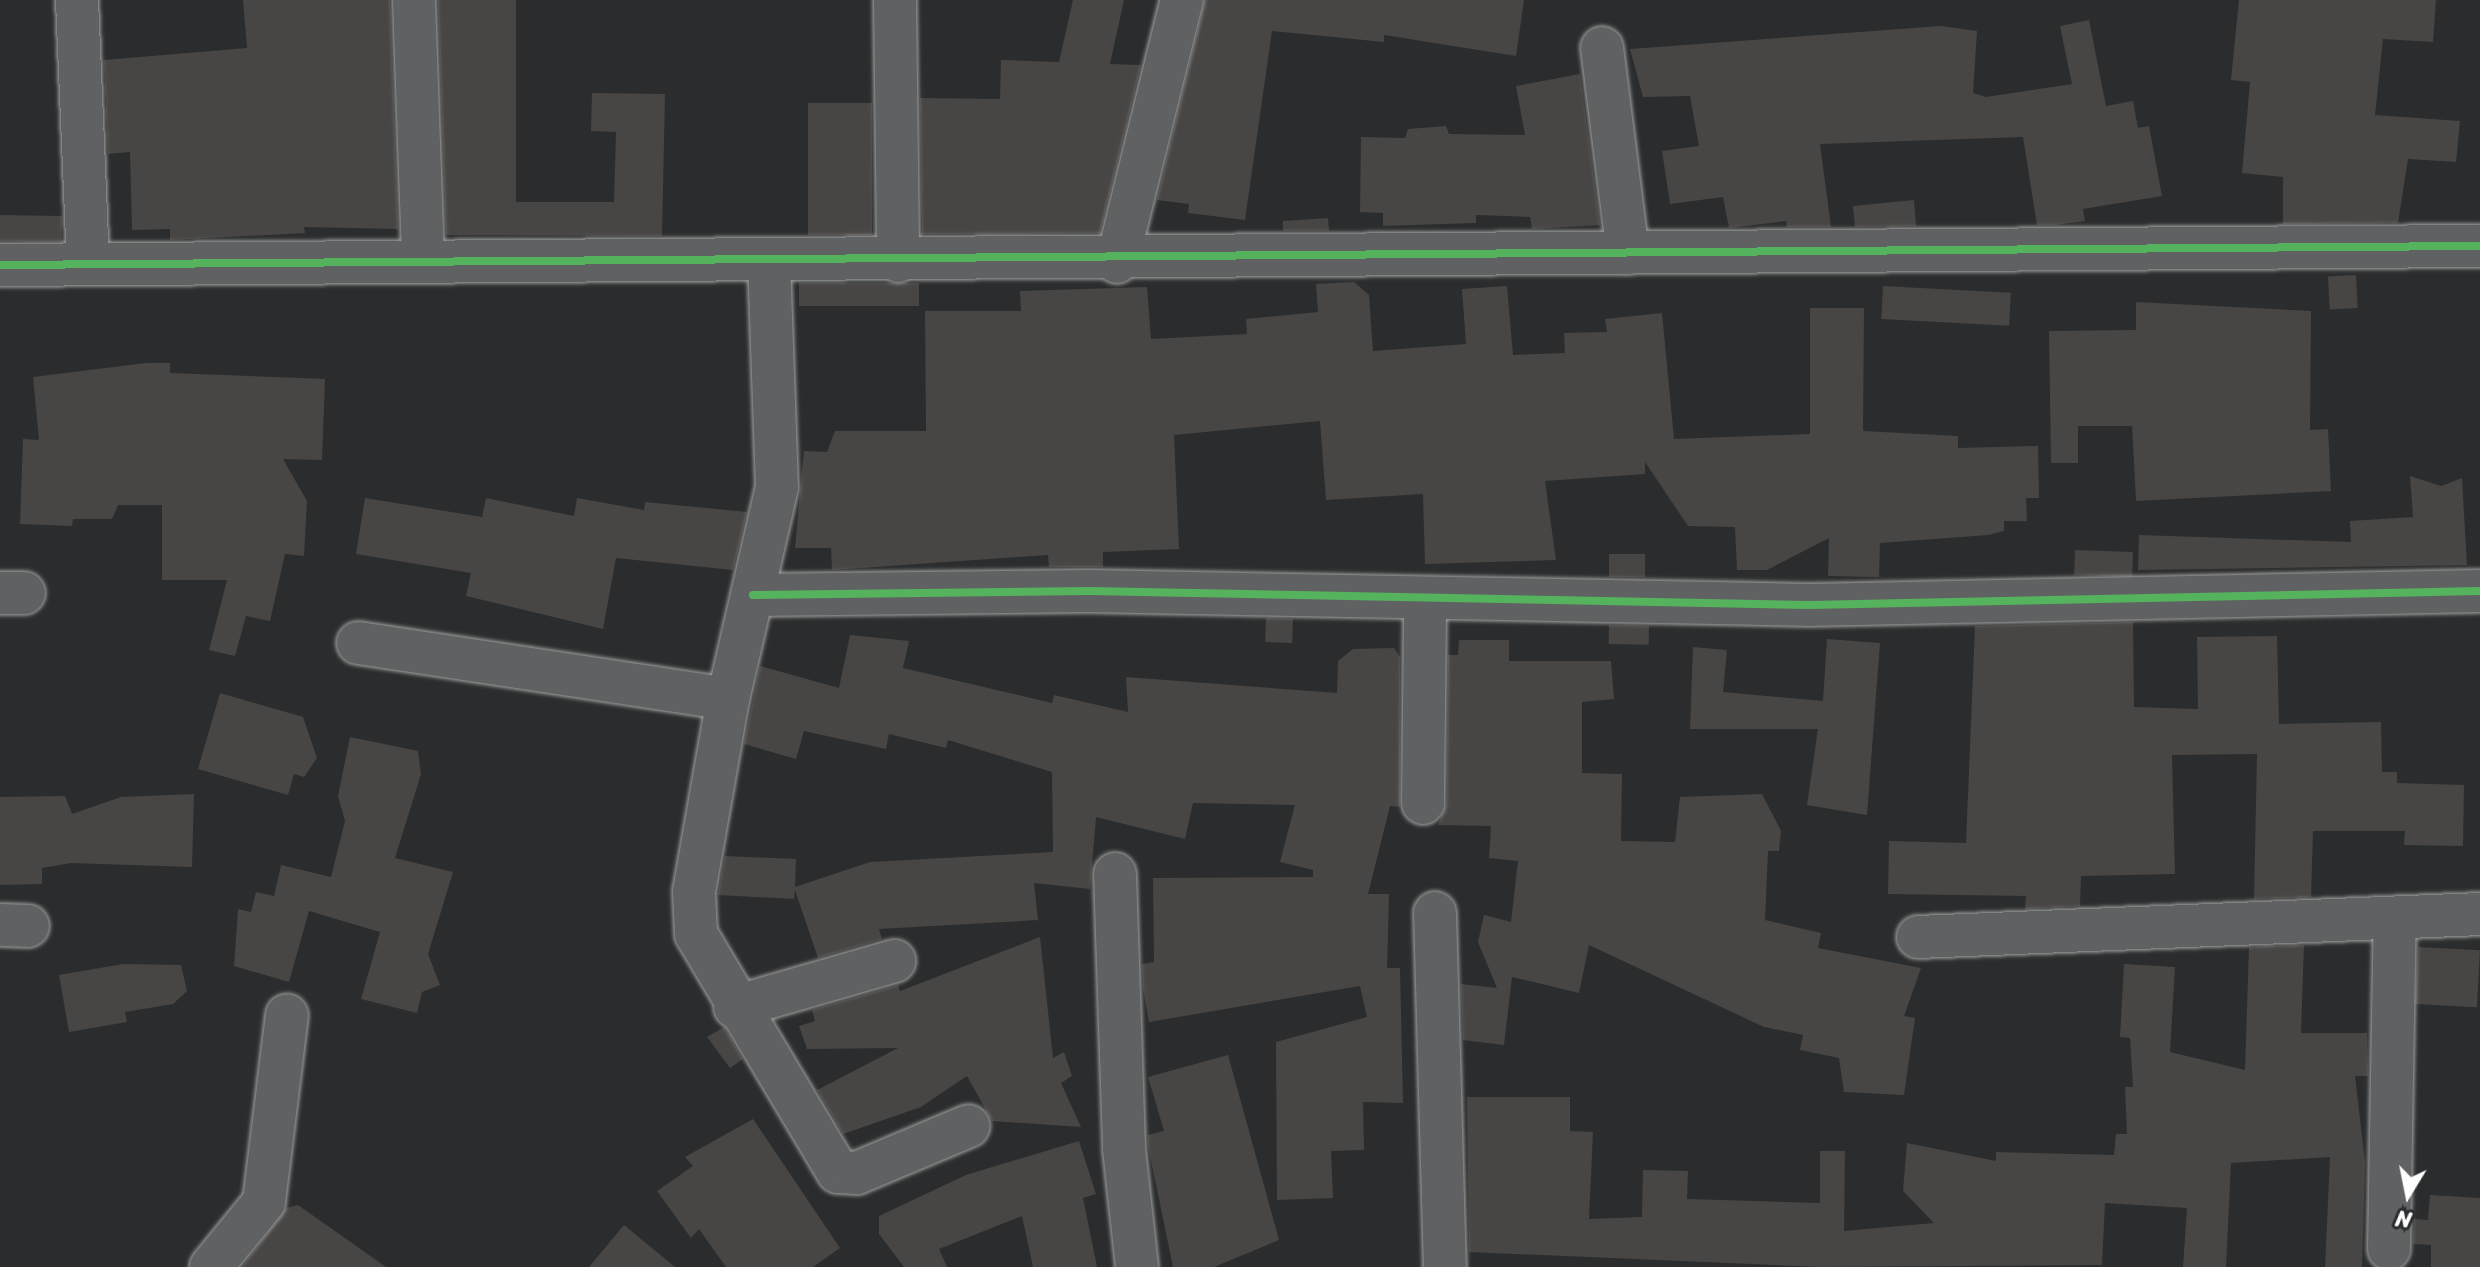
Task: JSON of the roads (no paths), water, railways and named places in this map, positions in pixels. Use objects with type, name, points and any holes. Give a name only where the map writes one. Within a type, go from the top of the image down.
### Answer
[{"type":"street","points":[[77,0],[88,264]]},
{"type":"street","points":[[414,0],[423,258]]},
{"type":"street","points":[[895,0],[898,261]]},
{"type":"street","points":[[1117,262],[1182,0]]},
{"type":"street","points":[[1602,48],[1628,253]]},
{"type":"street","points":[[0,265],[423,258],[1117,262],[1628,253],[2480,246]]},
{"type":"street","points":[[769,260],[777,487],[728,699],[692,911],[696,934],[735,1007],[838,1172],[857,1173],[969,1126]]},
{"type":"street","points":[[753,595],[1425,598],[1809,605],[2480,591]]},
{"type":"street","points":[[1423,803],[1425,598]]},
{"type":"street","points":[[358,643],[728,699]]},
{"type":"street","points":[[1115,874],[1124,1149],[1137,1267]]},
{"type":"street","points":[[1435,913],[1445,1267]]},
{"type":"street","points":[[1918,937],[2480,914]]},
{"type":"street","points":[[2389,1249],[2395,918]]},
{"type":"street","points":[[735,1007],[894,961]]},
{"type":"street","points":[[211,1267],[264,1202],[287,1015]]}]
